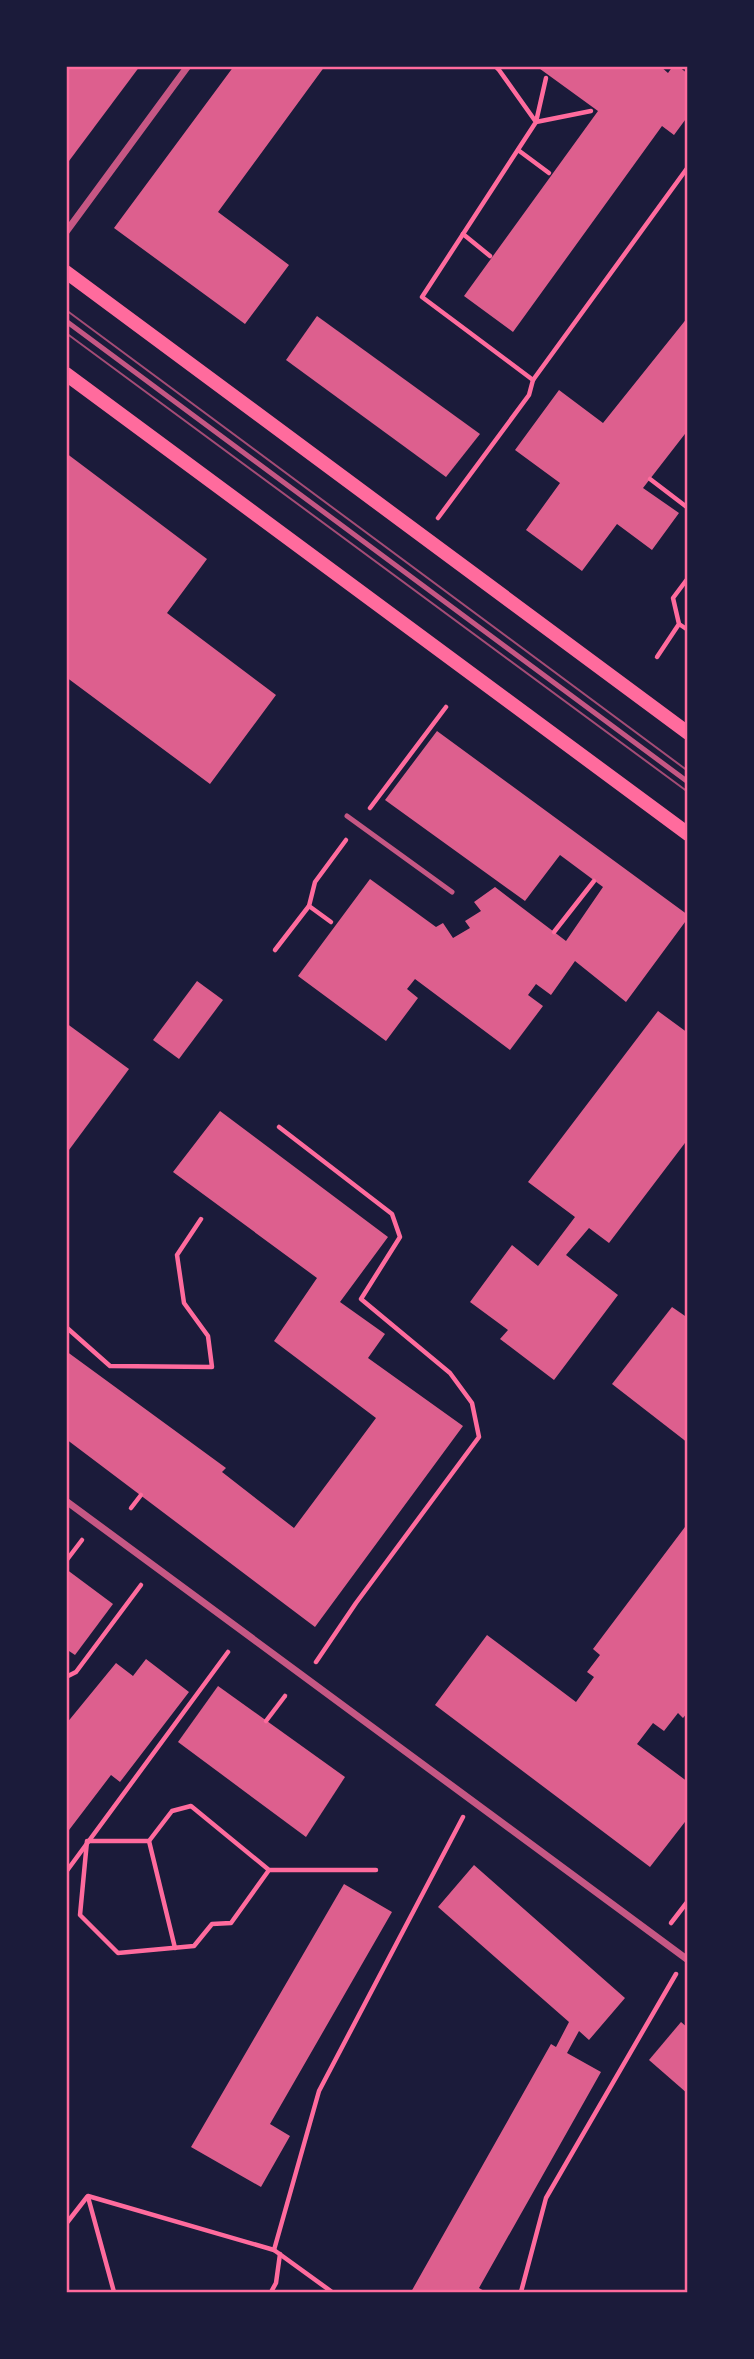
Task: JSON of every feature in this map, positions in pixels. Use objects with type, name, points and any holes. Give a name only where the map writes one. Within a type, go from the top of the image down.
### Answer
[{"type":"main road","points":[[66,272],[688,733]]},
{"type":"main road","points":[[66,374],[688,834]]},
{"type":"street","points":[[66,232],[188,66]]},
{"type":"street","points":[[66,1501],[687,1959]]},
{"type":"lane","points":[[66,321],[688,782]]},
{"type":"lane","points":[[347,816],[452,892]]},
{"type":"path","points":[[499,68],[536,122]]},
{"type":"path","points":[[533,380],[422,297],[536,122],[547,78]]},
{"type":"path","points":[[536,122],[591,111]]},
{"type":"path","points":[[518,150],[549,173]]},
{"type":"path","points":[[422,537],[529,395],[533,380],[688,167]]},
{"type":"path","points":[[463,234],[490,256]]},
{"type":"path","points":[[650,479],[688,508]]},
{"type":"path","points":[[688,578],[673,598],[679,624],[688,630]]},
{"type":"path","points":[[657,657],[679,624]]},
{"type":"path","points":[[554,932],[594,881]]},
{"type":"path","points":[[275,950],[309,906]]},
{"type":"path","points":[[279,1127],[391,1214],[400,1237],[360,1299],[450,1373],[472,1402],[479,1437],[356,1602],[322,1654]]},
{"type":"path","points":[[66,1327],[110,1366],[212,1367],[208,1336],[184,1303],[177,1255],[201,1219]]},
{"type":"path","points":[[131,1508],[141,1494]]},
{"type":"path","points":[[66,1561],[82,1540]]},
{"type":"path","points":[[66,1677],[76,1672],[141,1585]]},
{"type":"path","points":[[66,1872],[228,1652]]},
{"type":"path","points":[[267,1721],[285,1696]]},
{"type":"path","points":[[274,2250],[320,2091],[471,1801]]},
{"type":"path","points":[[149,1841],[172,1811],[191,1806],[269,1870],[376,1870]]},
{"type":"path","points":[[87,1841],[149,1841]]},
{"type":"path","points":[[87,1841],[80,1915],[118,1953],[194,1946],[212,1924],[231,1923],[269,1870]]},
{"type":"path","points":[[149,1841],[176,1948]]},
{"type":"path","points":[[521,2292],[546,2198],[687,1959]]},
{"type":"path","points":[[88,2196],[274,2250],[332,2292]]},
{"type":"path","points":[[66,2224],[88,2196]]},
{"type":"path","points":[[88,2196],[114,2292]]},
{"type":"path","points":[[271,2292],[276,2283],[280,2254]]},
{"type":"building","points":[[66,66],[140,66],[66,165]]},
{"type":"building","points":[[234,66],[325,66],[218,212],[289,265],[245,324],[114,228]]},
{"type":"building","points":[[536,66],[660,66],[668,73],[673,66],[678,66],[688,74],[688,116],[674,135],[662,126],[513,332],[464,296],[598,111]]},
{"type":"building","points":[[317,316],[480,434],[446,477],[286,360]]},
{"type":"building","points":[[688,317],[688,430],[643,488],[679,513],[652,550],[617,524],[582,571],[526,530],[560,483],[515,450],[559,390],[603,423]]},
{"type":"building","points":[[66,453],[207,559],[167,613],[276,695],[210,784],[66,677]]},
{"type":"building","points":[[437,731],[688,915],[626,1002],[575,961],[551,995],[536,984],[528,995],[543,1006],[510,1050],[415,979],[407,989],[418,998],[386,1041],[298,976],[370,879],[436,927],[443,923],[453,938],[470,928],[465,921],[481,911],[474,902],[495,887],[566,941],[603,887],[560,855],[525,901],[385,800]]},
{"type":"building","points":[[197,981],[223,1000],[179,1059],[153,1040]]},
{"type":"building","points":[[658,1011],[688,1033],[688,1139],[609,1243],[589,1228],[566,1255],[618,1295],[554,1380],[500,1339],[508,1330],[470,1302],[512,1245],[538,1266],[575,1217],[528,1182]]},
{"type":"building","points":[[66,1023],[129,1069],[66,1154]]},
{"type":"building","points":[[220,1111],[388,1237],[340,1302],[385,1334],[368,1358],[463,1426],[315,1627],[66,1439],[66,1351],[226,1468],[222,1472],[294,1528],[376,1418],[274,1341],[317,1278],[173,1172]]},
{"type":"building","points":[[672,1307],[688,1318],[688,1443],[612,1384]]},
{"type":"building","points":[[688,1523],[688,1712],[683,1718],[678,1713],[664,1731],[653,1723],[637,1744],[688,1782],[688,1818],[650,1867],[435,1705],[487,1635],[576,1702],[594,1677],[587,1672],[600,1655],[593,1649]]},
{"type":"building","points":[[66,1569],[113,1604],[75,1655],[66,1649]]},
{"type":"building","points":[[146,1659],[189,1692],[120,1782],[111,1775],[66,1834],[66,1724],[116,1663],[133,1676]]},
{"type":"building","points":[[218,1686],[345,1777],[306,1837],[178,1742]]},
{"type":"building","points":[[474,1865],[625,1998],[589,2040],[579,2031],[567,2053],[601,2072],[479,2288],[486,2292],[411,2292],[551,2044],[556,2047],[569,2022],[438,1907]]},
{"type":"building","points":[[344,1884],[392,1912],[270,2124],[290,2136],[261,2187],[191,2147]]},
{"type":"building","points":[[681,2022],[688,2028],[688,2094],[649,2060]]},
{"type":"tram line","points":[[66,310],[688,771]]},
{"type":"tram line","points":[[66,333],[688,792]]}]
